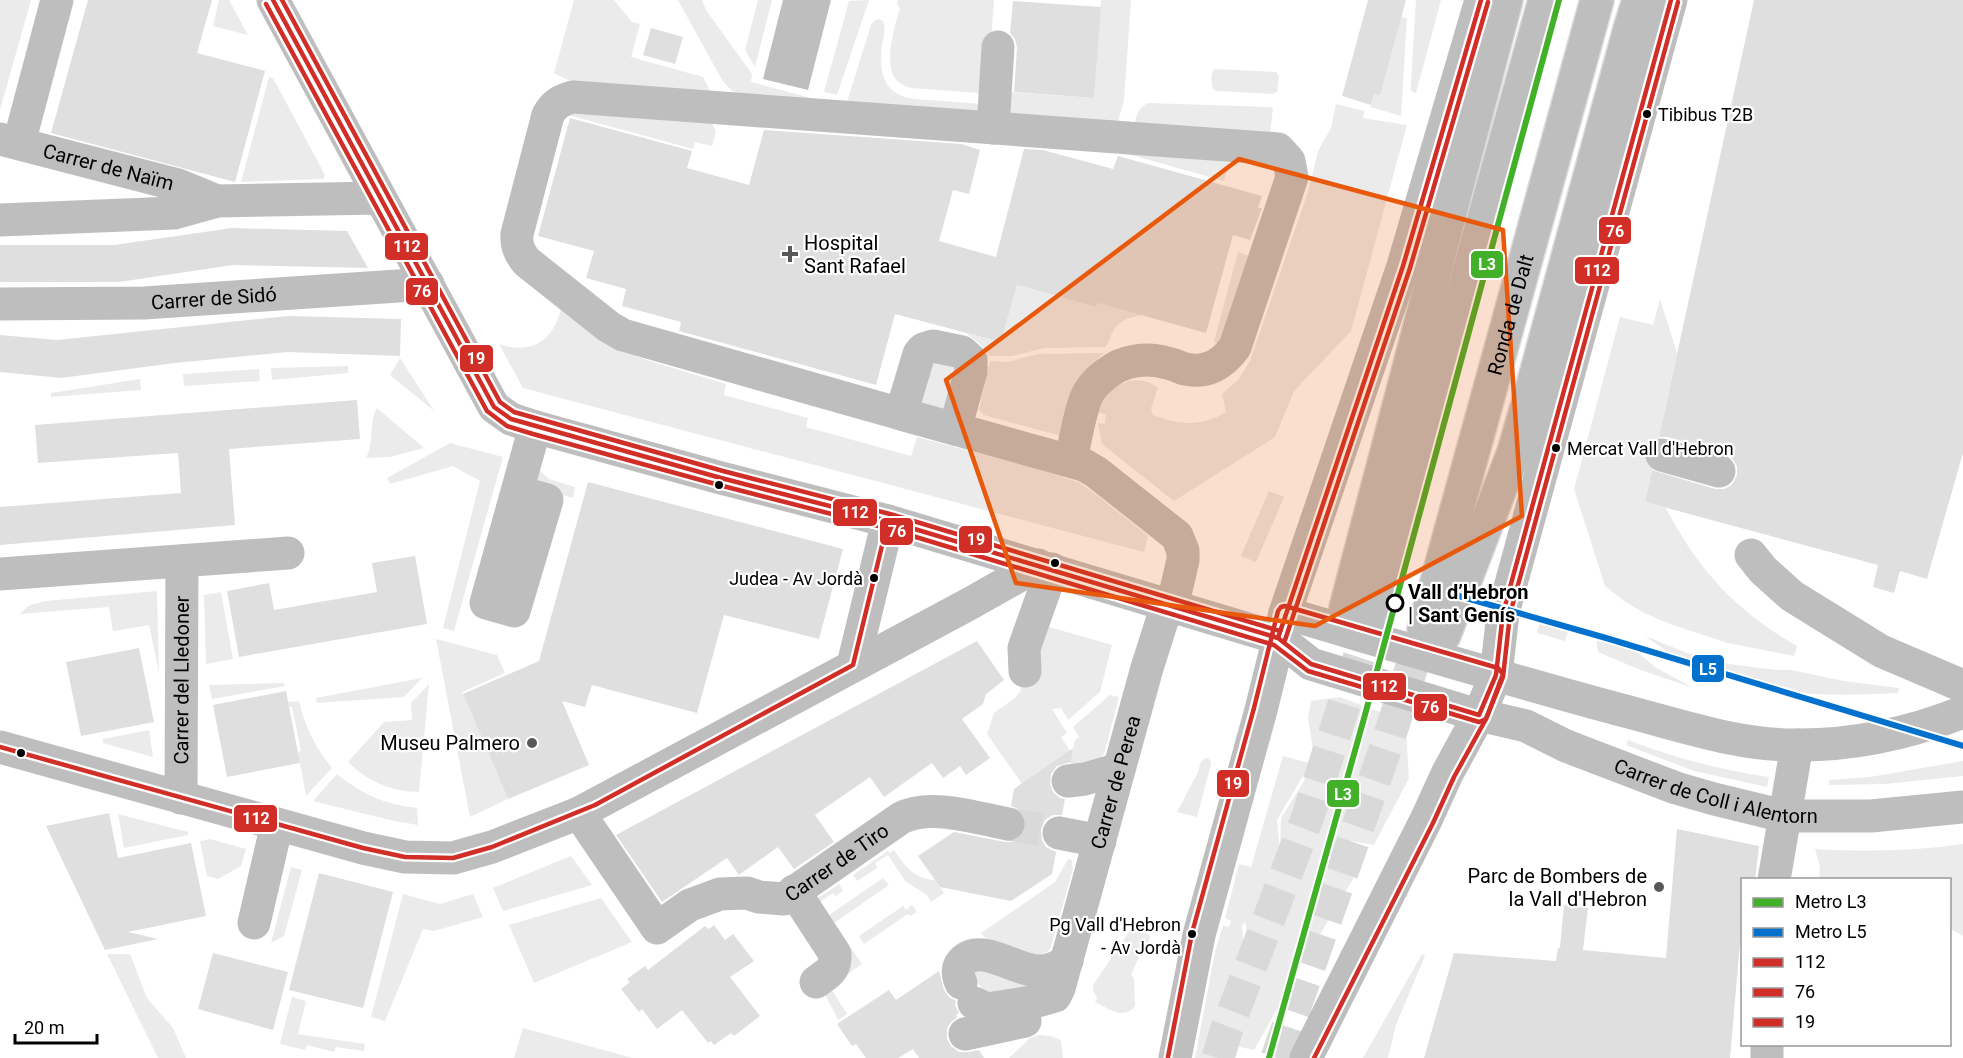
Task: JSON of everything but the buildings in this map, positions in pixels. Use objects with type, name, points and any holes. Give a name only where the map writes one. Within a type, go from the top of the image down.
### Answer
[{"type":"main road","points":[[9,141],[57,0]]},
{"type":"main road","points":[[273,0],[494,406],[511,419],[721,478],[888,521],[1169,606],[1282,625],[1496,675],[1697,731],[1738,740],[1797,745],[1838,744],[1867,740],[1930,724],[1963,712]]},
{"type":"main road","points":[[1175,1058],[1199,935],[1262,710],[1282,625],[1403,266],[1481,0]]},
{"type":"main road","points":[[1506,0],[1360,612],[1545,0]]},
{"type":"main road","name":"Ronda de Dalt","points":[[1597,0],[1434,632],[1517,441],[1640,0]]},
{"type":"main road","points":[[1306,1058],[1447,774],[1479,715],[1496,675],[1503,613],[1671,0]]},
{"type":"main road","points":[[993,128],[998,47]]},
{"type":"main road","name":"Carrer de Perea","points":[[1055,996],[1119,769],[1183,560],[1183,551],[1177,536],[1096,472],[1071,461],[623,335],[609,327],[527,262],[518,248],[517,234],[548,115],[557,103],[573,98],[1278,149],[1289,161],[1292,177],[1235,347],[1217,366],[1197,371],[1150,360],[1136,361],[1110,371],[1091,389],[1086,398],[1071,461]]},
{"type":"main road","name":"Carrer de Naïm","points":[[9,141],[178,185],[217,201]]},
{"type":"main road","name":"Carrer de Naïm","points":[[0,220],[174,213],[217,201],[380,198]]},
{"type":"main road","name":"Carrer de Sidó","points":[[0,304],[144,303],[428,284]]},
{"type":"main road","points":[[902,414],[918,354],[923,349],[933,346],[962,352],[971,360],[972,365],[955,429]]},
{"type":"main road","points":[[518,492],[535,427]]},
{"type":"main road","points":[[1662,455],[1719,471]]},
{"type":"main road","points":[[854,665],[888,521]]},
{"type":"main road","points":[[0,574],[288,553]]},
{"type":"main road","points":[[1751,555],[1763,570],[1792,596],[1881,651],[1963,686]]},
{"type":"main road","name":"Carrer del Lledoner","points":[[181,798],[182,561]]},
{"type":"main road","points":[[0,747],[363,848],[405,857],[453,858],[492,847],[579,813],[854,665],[1045,567]]},
{"type":"main road","points":[[1025,671],[1024,648],[1045,567]]},
{"type":"main road","name":"Carrer de Coll i Alentorn","points":[[1282,625],[1311,664],[1479,715],[1526,726],[1566,746],[1676,789],[1784,816],[1871,816],[1963,807]]},
{"type":"main road","points":[[1774,878],[1797,745]]},
{"type":"main road","points":[[1068,781],[1085,779],[1119,769]]},
{"type":"main road","name":"Carrer de Tiro","points":[[835,844],[881,813],[894,807],[910,813]]},
{"type":"main road","name":"Carrer de Tiro","points":[[579,813],[657,928],[703,898],[733,892],[784,899],[795,881],[910,813],[936,811],[1008,824]]},
{"type":"main road","points":[[254,922],[277,824]]},
{"type":"main road","points":[[1059,833],[1100,841]]},
{"type":"main road","points":[[795,881],[834,954],[836,963],[831,971],[816,982]]},
{"type":"main road","points":[[1055,996],[987,1009],[968,993],[957,975],[959,967],[963,961],[978,954],[1035,971],[1047,971],[1067,960]]},
{"type":"main road","points":[[965,1034],[1021,1023],[1033,1018],[1055,996]]},
{"type":"highlighted area","points":[[1239,159],[1503,230],[1522,516],[1315,626],[1016,583],[946,380]]},
{"type":"shaded area","points":[[0,0],[31,0],[0,110]]},
{"type":"shaded area","points":[[219,0],[229,0],[248,35],[213,26]]},
{"type":"shaded area","points":[[574,0],[614,0],[632,22],[640,24],[631,57],[703,77],[712,95],[572,82],[554,73]]},
{"type":"shaded area","points":[[678,0],[702,0],[706,10],[752,74],[751,82],[822,101],[750,97],[732,91],[722,80]]},
{"type":"shaded area","points":[[758,0],[772,0],[755,67],[745,50]]},
{"type":"shaded area","points":[[783,0],[831,0],[808,90],[763,79]]},
{"type":"shaded area","points":[[869,0],[837,95],[824,92],[849,1]]},
{"type":"shaded area","points":[[898,0],[994,0],[988,85],[979,93],[911,88],[898,82],[892,72],[890,54],[900,9],[897,4]]},
{"type":"shaded area","points":[[1101,0],[1131,0],[1124,100],[1118,122],[1011,118],[1006,92],[1094,98]]},
{"type":"shaded area","points":[[1416,0],[1441,0],[1416,93],[1411,91],[1411,83]]},
{"type":"shaded area","points":[[1401,17],[1407,18],[1401,116],[1371,107],[1374,94],[1380,96]]},
{"type":"shaded area","points":[[879,19],[883,21],[884,26],[882,72],[889,87],[903,96],[914,99],[982,104],[984,113],[847,102],[871,25]]},
{"type":"shaded area","points":[[1215,69],[1276,72],[1279,76],[1277,92],[1272,94],[1216,91],[1211,81]]},
{"type":"shaded area","points":[[269,77],[273,78],[325,175],[324,179],[241,182]]},
{"type":"shaded area","points":[[1148,103],[1270,107],[1273,108],[1270,133],[1135,123],[1138,112]]},
{"type":"shaded area","points":[[1336,104],[1364,111],[1363,118],[1407,125],[1351,331],[1294,391],[1275,437],[1174,501],[1102,444],[1098,423],[1105,424],[1106,414],[1099,413],[1102,403],[1114,388],[1131,381],[1140,381],[1158,388],[1151,408],[1153,415],[1172,421],[1190,423],[1208,420],[1226,412],[1222,394],[1238,380],[1250,361],[1308,192],[1318,151],[1331,128]]},
{"type":"shaded area","points":[[561,113],[711,121],[716,132],[712,146],[695,142],[693,149]]},
{"type":"shaded area","points":[[1124,153],[1229,162],[1224,181]]},
{"type":"shaded area","points":[[1238,252],[1253,257],[1220,344],[1214,342]]},
{"type":"shaded area","points":[[1017,285],[1096,307],[1098,303],[1142,315],[1120,322],[1105,347],[1044,348],[1012,356],[989,356],[981,345],[966,333],[1001,342]]},
{"type":"shaded area","points":[[1660,299],[1677,353],[1645,502],[1666,508],[1705,570],[1755,618],[1797,646],[1794,656],[1728,643],[1670,624],[1644,613],[1605,586],[1574,489],[1620,317],[1653,325]]},
{"type":"shaded area","points":[[561,309],[624,351],[726,384],[724,395],[808,418],[806,427],[911,456],[917,437],[1078,482],[1148,536],[1144,552],[523,388],[499,344],[521,348],[539,343],[552,330]]},
{"type":"shaded area","points":[[1104,353],[1089,367],[1061,436],[984,415],[979,410],[990,361],[1008,362],[1038,354]]},
{"type":"shaded area","points":[[400,358],[434,411],[390,375]]},
{"type":"shaded area","points":[[930,358],[960,358],[951,411],[922,404],[920,397]]},
{"type":"shaded area","points":[[348,366],[348,373],[272,380],[271,368]]},
{"type":"shaded area","points":[[259,369],[260,381],[184,386],[183,374]]},
{"type":"shaded area","points":[[140,379],[141,390],[51,397],[51,393]]},
{"type":"shaded area","points":[[377,408],[424,448],[390,457],[366,458]]},
{"type":"shaded area","points":[[450,443],[503,457],[454,631],[443,628],[480,481],[453,466],[390,484],[387,478]]},
{"type":"shaded area","points":[[537,468],[549,479],[575,487],[573,498],[529,485]]},
{"type":"shaded area","points":[[1269,491],[1284,497],[1256,562],[1241,556]]},
{"type":"shaded area","points":[[157,591],[159,672],[149,625],[113,631],[109,607],[19,614],[30,605],[46,601]]},
{"type":"shaded area","points":[[221,592],[233,659],[206,664],[204,595]]},
{"type":"shaded area","points":[[1542,615],[1571,623],[1565,641],[1537,633]]},
{"type":"shaded area","points":[[1046,626],[1112,645],[1100,692],[1068,720],[1061,708],[1052,709],[1067,733],[1061,737],[1072,754],[1075,740],[1079,737],[1073,727],[1110,695],[1119,697],[1104,754],[1097,761],[1070,769],[1071,761],[1059,758],[1022,784],[987,734],[994,713],[1015,698],[1021,690],[1019,681]]},
{"type":"shaded area","points":[[1608,633],[1618,636],[1655,667],[1693,688],[1598,652],[1596,635]]},
{"type":"shaded area","points":[[1645,636],[1687,653],[1729,664],[1791,670],[1844,681],[1899,688],[1898,693],[1797,693],[1766,688],[1735,681],[1705,670],[1675,656]]},
{"type":"shaded area","points":[[436,639],[497,655],[505,673],[462,692],[508,799],[470,817]]},
{"type":"shaded area","points":[[422,678],[404,697],[317,703],[316,698]]},
{"type":"shaded area","points":[[284,683],[285,686],[212,699],[209,685]]},
{"type":"shaded area","points":[[429,684],[419,792],[390,788],[355,769],[348,762],[384,722],[412,720],[411,703]]},
{"type":"shaded area","points":[[1340,697],[1383,713],[1406,730],[1409,778],[1374,845],[1351,841],[1353,879],[1316,941],[1297,938],[1297,974],[1254,1050],[1221,1043],[1218,1058],[1195,1058],[1215,952],[1223,925],[1229,927],[1231,921],[1225,918],[1239,864],[1251,867],[1283,756],[1309,763],[1313,750],[1308,717],[1311,701]],"holes":[[[1308,767],[1304,781],[1281,818],[1280,852],[1277,820]],[[1245,922],[1254,964],[1245,961],[1242,926]]]},
{"type":"shaded area","points":[[299,701],[311,736],[332,768],[306,796],[298,752],[301,751],[292,707],[289,707],[288,702]]},
{"type":"shaded area","points":[[149,730],[153,757],[103,743],[103,739]]},
{"type":"shaded area","points":[[1628,740],[1698,763],[1769,777],[1767,787],[1694,771],[1626,745]]},
{"type":"shaded area","points":[[1207,758],[1211,764],[1197,817],[1177,812],[1198,772],[1201,761]]},
{"type":"shaded area","points":[[1963,761],[1963,776],[1885,784],[1829,785],[1829,780],[1870,777]]},
{"type":"shaded area","points":[[337,774],[374,797],[417,808],[418,825],[313,801]]},
{"type":"shaded area","points":[[118,814],[188,832],[188,835],[124,848]]},
{"type":"shaded area","points":[[210,839],[246,849],[241,866],[218,879],[207,876],[200,841]]},
{"type":"shaded area","points":[[1963,844],[1963,936],[1951,930],[1951,878],[1819,878],[1820,867],[1815,849],[1926,848]]},
{"type":"shaded area","points":[[894,850],[911,871],[921,877],[935,880],[944,893],[931,902],[927,895],[906,882],[888,855],[875,863],[877,868],[857,881],[853,875],[888,851],[890,853]]},
{"type":"shaded area","points":[[571,856],[592,885],[503,911],[493,888]]},
{"type":"shaded area","points":[[1068,859],[1072,860],[1073,869],[1051,947],[1046,953],[1029,955],[1019,953],[984,937],[981,933],[1055,882]]},
{"type":"shaded area","points":[[291,867],[302,870],[284,936],[271,943]]},
{"type":"shaded area","points":[[883,878],[889,885],[834,923],[862,964],[830,987],[847,1014],[838,1020],[823,990],[815,900],[839,884],[843,891],[835,896],[833,893],[820,902],[829,915]]},
{"type":"shaded area","points":[[403,894],[440,904],[473,894],[483,917],[434,931],[423,929],[385,1021],[371,1017]]},
{"type":"shaded area","points":[[601,898],[632,942],[534,983],[509,925]]},
{"type":"shaded area","points":[[912,905],[917,912],[910,916],[908,914],[864,944],[859,936],[903,906],[906,910]]},
{"type":"shaded area","points":[[1141,926],[1145,928],[1150,937],[1131,975],[1134,978],[1135,1006],[1126,1013],[1116,1012],[1095,1002],[1097,998],[1093,985],[1131,929]]},
{"type":"shaded area","points":[[107,954],[130,954],[147,998],[173,1028],[186,1058],[158,1058]]},
{"type":"shaded area","points":[[1422,954],[1425,956],[1396,1025],[1388,1058],[1363,1058]]},
{"type":"shaded area","points":[[981,968],[1039,987],[986,994],[972,974]]},
{"type":"shaded area","points":[[292,997],[306,1001],[298,1034],[365,1044],[364,1051],[336,1047],[334,1052],[307,1045],[305,1050],[280,1044]]},
{"type":"shaded area","points":[[523,1028],[633,1058],[514,1058]]},
{"type":"shaded area","points":[[1039,1035],[1061,1040],[1063,1058],[1009,1058],[1030,1038]]},
{"type":"tunnel","points":[[1218,1058],[1226,1031],[1307,819],[1373,615]]},
{"type":"tunnel","points":[[1277,1058],[1386,747],[1424,629]]},
{"type":"tunnel","points":[[1008,824],[1059,833]]},
{"type":"metro line","name":"L3","points":[[1269,1058],[1363,722],[1559,0]]},
{"type":"metro line","name":"L5","points":[[1452,594],[1963,746]]},
{"type":"transit line","name":"112","points":[[273,0],[494,407],[511,419],[721,478],[888,521],[1278,638],[1311,664],[1479,715],[1496,675],[1503,613],[1671,0]]},
{"type":"transit line","name":"19","points":[[282,0],[500,402],[514,412],[723,471],[890,514],[1280,631]]},
{"type":"transit line","name":"112","points":[[1278,638],[1403,266],[1481,0]]},
{"type":"transit line","name":"76","points":[[1285,640],[1410,268],[1488,2]]},
{"type":"transit line","name":"76","points":[[266,4],[487,411],[507,426],[719,485],[886,528],[1274,645],[1308,671],[1479,722],[1486,719],[1503,677],[1510,614],[1678,2]]},
{"type":"transit line","name":"112","points":[[0,747],[363,848],[405,857],[453,858],[492,847],[595,805],[853,665],[888,521]]},
{"type":"transit line","name":"19","points":[[1168,1057],[1192,933],[1254,708],[1278,611],[1285,606],[1498,668],[1503,674],[1486,719],[1454,777],[1314,1058]]},
{"type":"place","name":"Tibibus T2B","points":[[1647,114]]},
{"type":"place","name":"Hospital Sant Rafael","points":[[790,254]]},
{"type":"place","name":"Mercat Vall d'Hebron","points":[[1556,448]]},
{"type":"place","name":"Judea - Av Jordà","points":[[874,578]]},
{"type":"place","name":"Vall d’Hebron | Sant Genís","points":[[1395,603]]},
{"type":"place","name":"Museu Palmero","points":[[532,743]]},
{"type":"place","name":"Parc de Bombers de la Vall d'Hebron","points":[[1659,887]]},
{"type":"place","name":"Pg Vall d'Hebron - Av Jordà","points":[[1192,934]]}]
